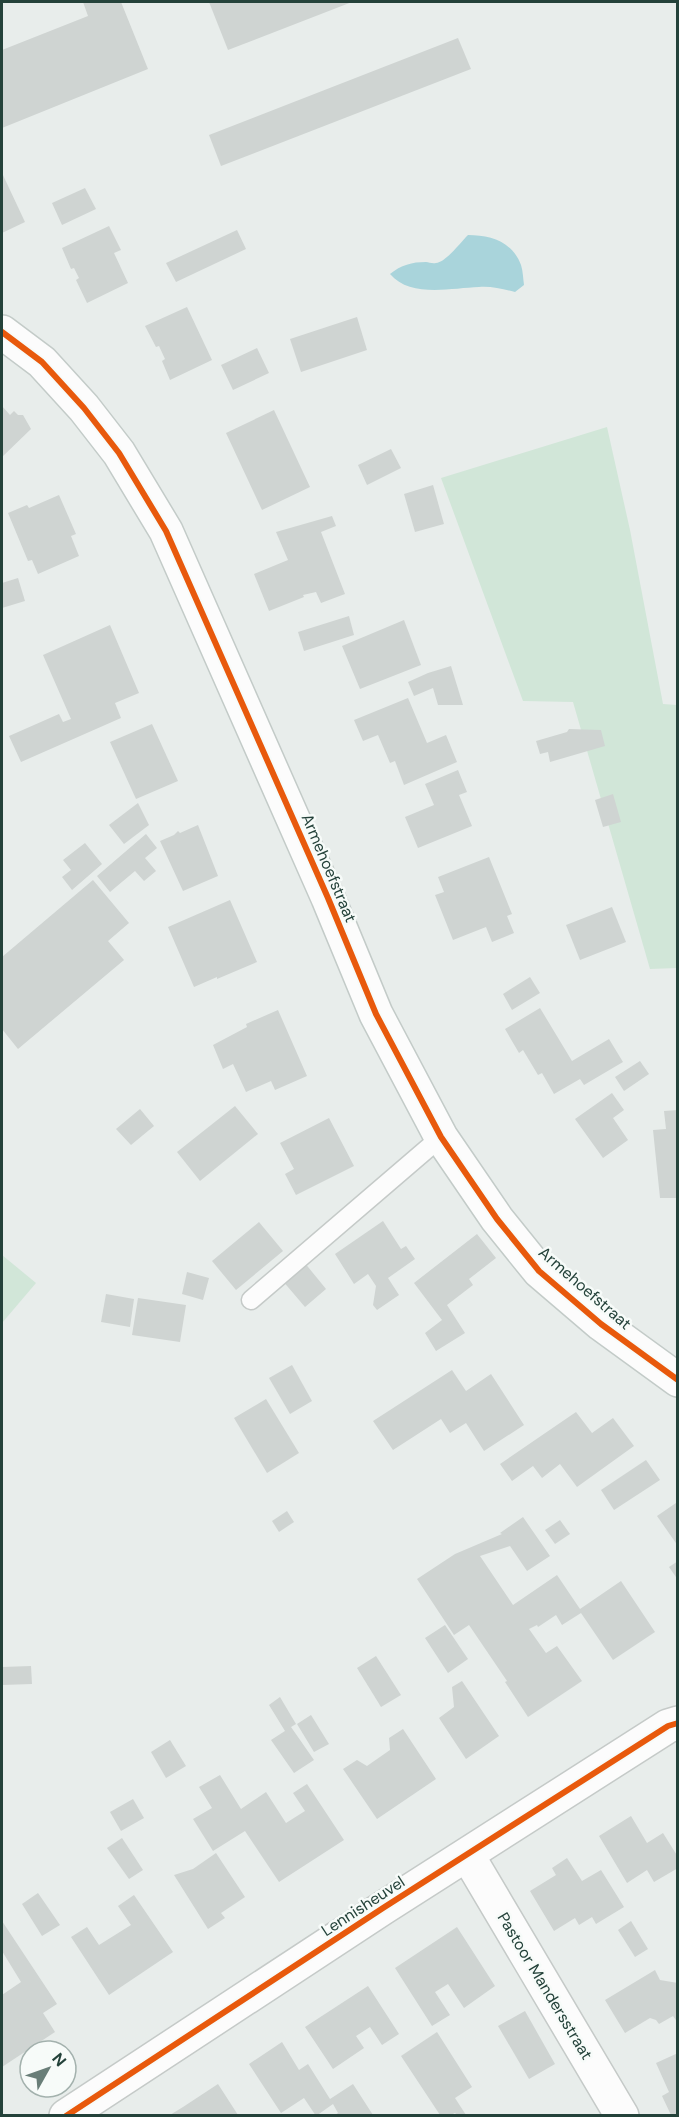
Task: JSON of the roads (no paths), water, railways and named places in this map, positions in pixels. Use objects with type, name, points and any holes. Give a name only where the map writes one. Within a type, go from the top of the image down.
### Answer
[{"type":"street","name":"Armehoefstraat","points":[[2,332],[42,362],[84,408],[119,453],[166,531],[328,898],[376,1014],[441,1137],[497,1219],[539,1271],[601,1324],[678,1380]]},
{"type":"street","name":"Lennisheuvel","points":[[66,2115],[383,1908],[468,1856],[668,1726],[678,1723]]},
{"type":"street","name":"Pastoor Mandersstraat","points":[[468,1856],[622,2115]]},
{"type":"lane","points":[[251,1299],[441,1137]]},
{"type":"water","points":[[468,235],[492,238],[512,250],[521,265],[524,285],[515,292],[488,287],[431,290],[408,286],[390,274],[411,263],[440,262]]}]
